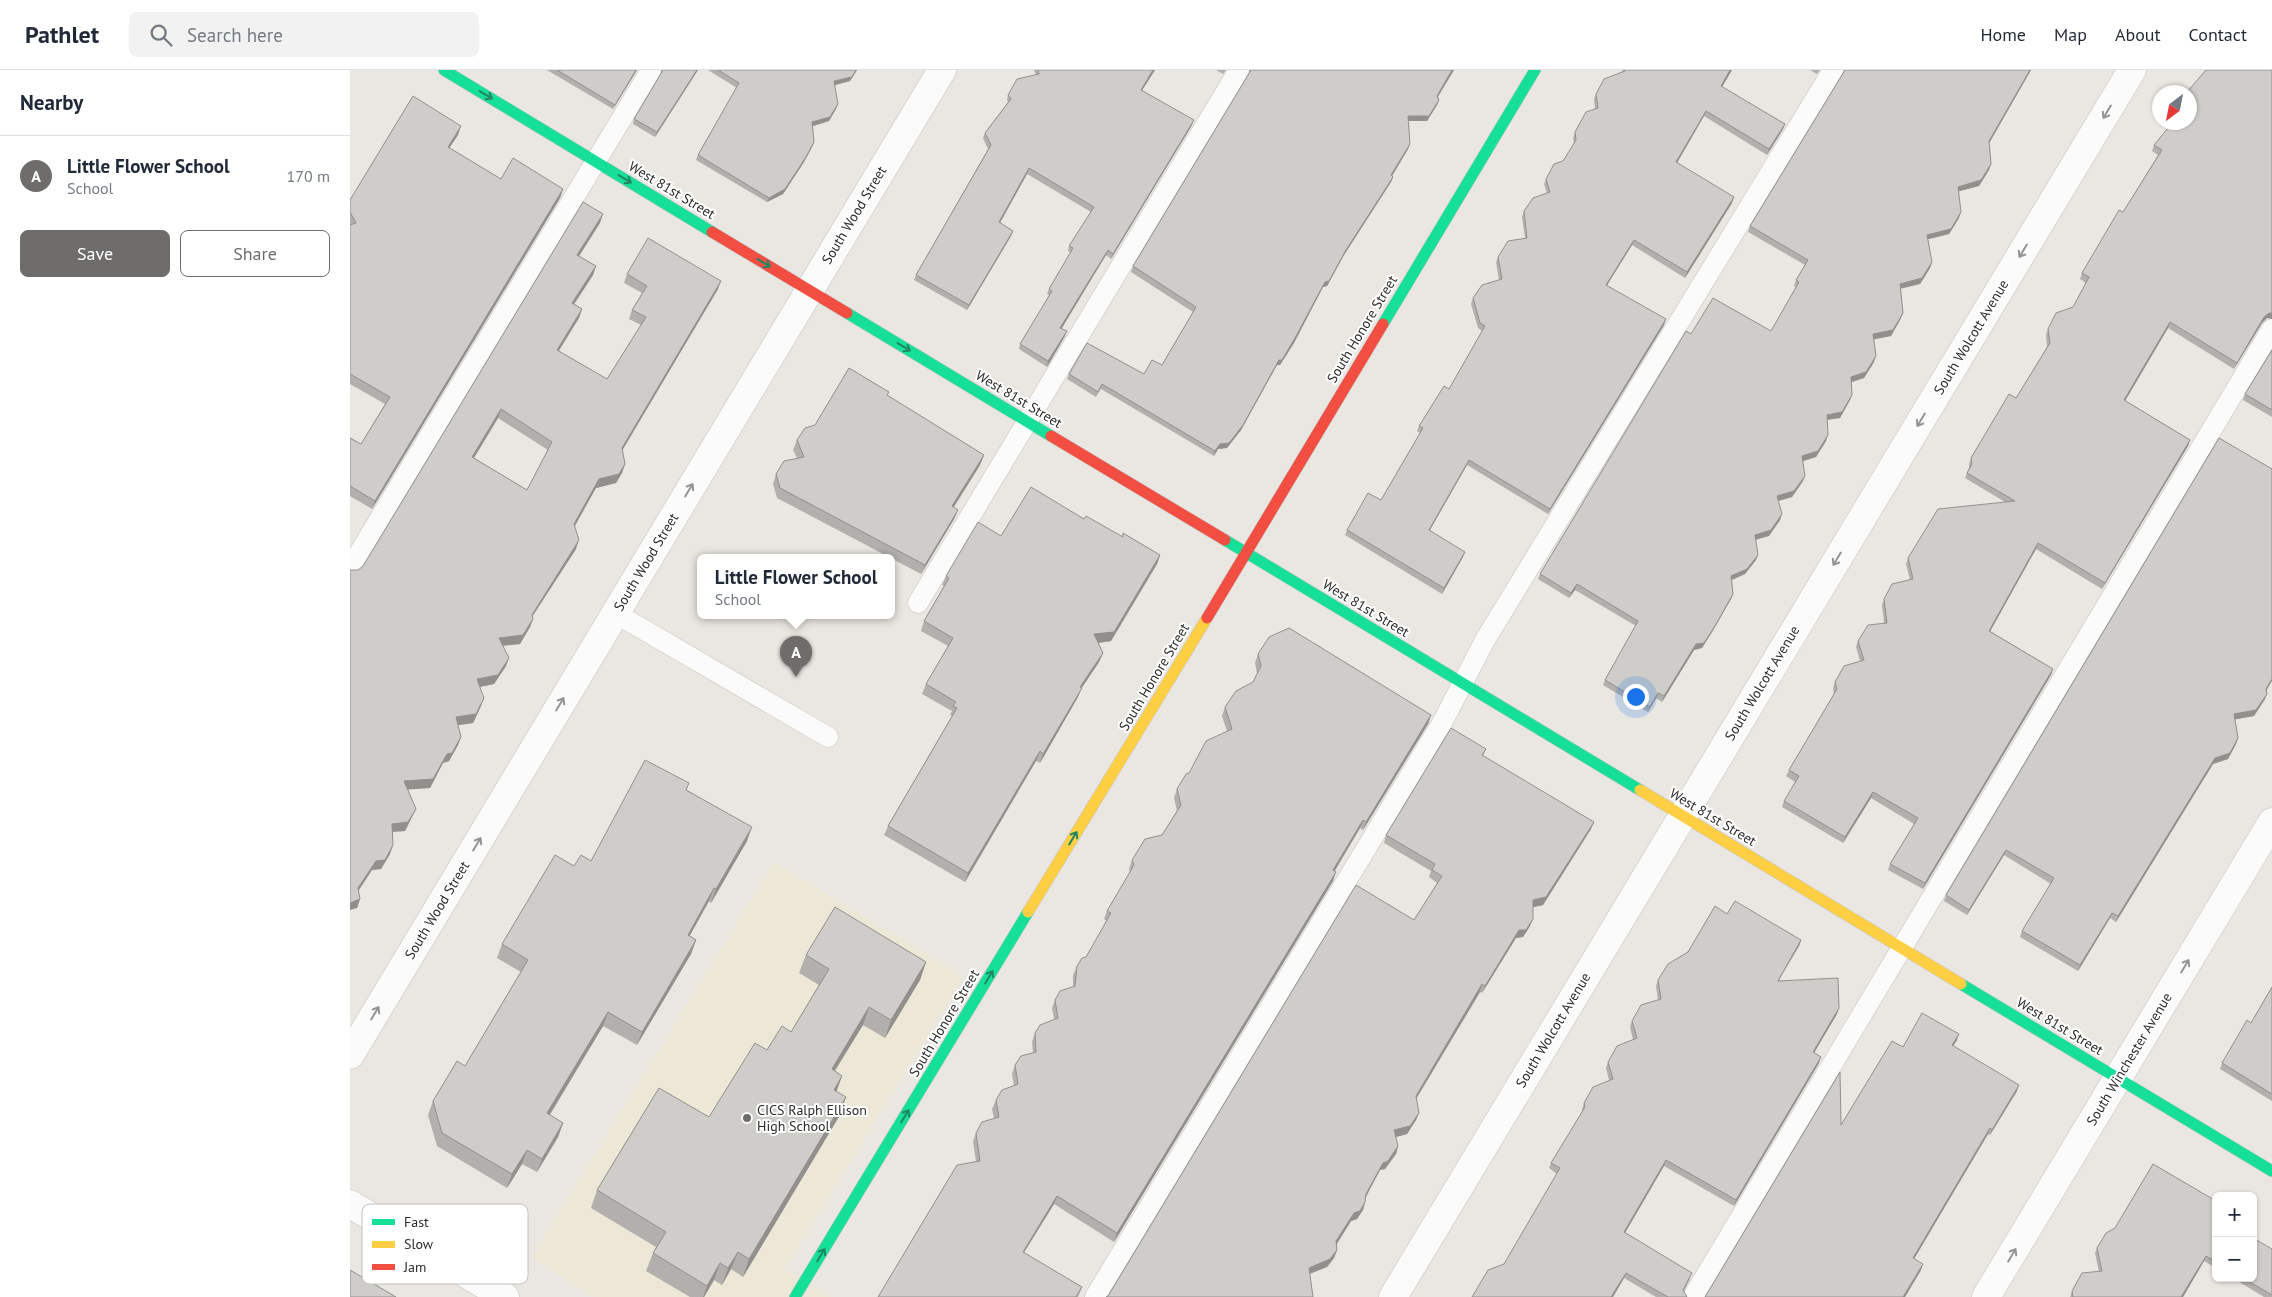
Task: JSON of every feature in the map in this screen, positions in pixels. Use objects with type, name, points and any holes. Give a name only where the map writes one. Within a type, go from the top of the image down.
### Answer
[{"type":"street","name":"West 81st Street","points":[[444,70],[2272,1171]]},
{"type":"street","name":"South Wood Street","points":[[350,1055],[942,70]]},
{"type":"street","name":"South Honore Street","points":[[795,1297],[1246,553],[1535,70]]},
{"type":"street","name":"South Wolcott Avenue","points":[[1393,1297],[2132,70]]},
{"type":"street","name":"South Winchester Avenue","points":[[1986,1297],[2272,822]]},
{"type":"street","points":[[350,1204],[362,1211]]},
{"type":"street","points":[[482,1284],[504,1297]]},
{"type":"lane","points":[[350,568],[651,70]]},
{"type":"lane","points":[[918,603],[1239,70]]},
{"type":"lane","points":[[1095,1297],[1442,723],[1490,631],[1833,70]]},
{"type":"lane","points":[[1693,1297],[2272,329]]},
{"type":"lane","points":[[616,613],[828,738]]},
{"type":"shaded area","name":"CICS Ralph Ellison High School","points":[[774,862],[964,977],[785,1269],[830,1297],[594,1297],[531,1258]]},
{"type":"building","points":[[557,70],[636,70],[615,105]]},
{"type":"building","points":[[663,70],[697,70],[657,132],[634,119]]},
{"type":"building","points":[[718,70],[856,70],[852,77],[834,81],[838,104],[830,117],[812,122],[814,142],[806,157],[785,189],[769,198],[698,155],[739,83]]},
{"type":"building","points":[[1038,70],[1153,70],[1141,90],[1194,120],[1113,254],[1108,250],[1060,328],[1067,331],[1048,361],[1020,344],[1052,291],[1049,289],[1073,248],[1069,246],[1094,207],[1029,168],[999,222],[1013,231],[969,305],[916,275],[991,145],[985,133],[1011,99],[1008,95],[1017,79],[1039,74]]},
{"type":"building","points":[[1251,70],[1452,70],[1437,96],[1439,100],[1429,116],[1408,116],[1410,144],[1391,175],[1393,177],[1346,250],[1329,281],[1325,282],[1295,338],[1282,360],[1279,360],[1243,425],[1229,443],[1220,444],[1215,451],[1102,384],[1098,392],[1069,374],[1087,343],[1144,374],[1152,360],[1162,365],[1196,307],[1133,266]]},
{"type":"building","points":[[1625,70],[1730,70],[1721,86],[1785,124],[1769,149],[1706,111],[1676,162],[1734,197],[1687,272],[1634,240],[1606,285],[1666,319],[1550,509],[1469,460],[1429,530],[1465,552],[1444,588],[1347,530],[1368,493],[1381,500],[1423,428],[1419,426],[1444,386],[1449,389],[1485,326],[1480,323],[1473,298],[1482,285],[1502,279],[1498,257],[1508,241],[1527,238],[1524,211],[1533,198],[1550,192],[1546,179],[1554,164],[1563,161],[1576,140],[1575,132],[1586,112],[1598,108],[1596,94],[1604,79]]},
{"type":"building","points":[[1845,70],[2030,70],[1989,141],[1991,164],[1981,180],[1958,187],[1961,212],[1951,229],[1927,235],[1932,262],[1922,278],[1900,284],[1903,313],[1893,330],[1873,334],[1876,356],[1866,372],[1851,377],[1852,395],[1842,412],[1827,415],[1828,435],[1818,451],[1802,456],[1805,476],[1794,491],[1777,496],[1782,514],[1771,530],[1755,535],[1758,555],[1747,569],[1731,576],[1733,594],[1715,626],[1704,643],[1696,644],[1664,696],[1658,693],[1650,707],[1605,680],[1638,621],[1577,584],[1571,593],[1540,574],[1686,331],[1691,334],[1713,298],[1771,331],[1799,282],[1796,280],[1808,260],[1750,226]]},
{"type":"building","points":[[2206,70],[2272,70],[2272,313],[2264,317],[2237,363],[2170,322],[2124,400],[2190,440],[2105,583],[2038,543],[1989,631],[2053,669],[1925,883],[1890,864],[1918,818],[1873,792],[1845,837],[1784,801],[1799,776],[1789,770],[1837,689],[1835,682],[1844,666],[1864,660],[1858,641],[1868,625],[1887,623],[1884,599],[1892,584],[1913,579],[1908,558],[1938,509],[2015,501],[1967,473],[1972,464],[1971,458],[2009,394],[2016,398],[2050,343],[2048,329],[2056,313],[2073,307],[2089,277],[2082,273],[2119,210],[2123,212],[2162,150],[2154,145],[2166,130],[2197,130],[2197,85],[2193,85]]},
{"type":"building","points":[[413,96],[461,126],[448,147],[501,179],[513,158],[563,189],[375,501],[350,486],[350,438],[361,444],[390,397],[350,374],[350,225],[356,223],[350,212],[350,200]]},
{"type":"building","points":[[583,202],[603,214],[577,255],[596,266],[572,303],[582,309],[557,350],[607,379],[646,317],[632,310],[647,286],[627,274],[648,238],[721,281],[622,448],[625,464],[619,474],[599,479],[574,524],[579,540],[532,615],[533,619],[523,635],[499,638],[509,658],[498,675],[477,679],[484,698],[476,714],[456,717],[461,737],[452,753],[447,754],[433,779],[404,781],[416,809],[408,822],[392,824],[393,845],[385,860],[376,861],[358,888],[360,899],[350,903],[350,570],[358,570],[363,566]],"holes":[[[501,409],[552,442],[527,490],[472,457]]]},
{"type":"building","points":[[2272,350],[2272,410],[2245,394]]},
{"type":"building","points":[[849,368],[889,392],[887,395],[984,455],[952,506],[958,510],[925,565],[780,488],[776,474],[784,461],[804,457],[797,440],[805,428],[815,425]]},
{"type":"building","points":[[2219,438],[2272,469],[2272,679],[2266,689],[2267,694],[2256,710],[2234,714],[2238,738],[2230,753],[2215,758],[2118,916],[2112,913],[2080,965],[2022,931],[2054,878],[2006,850],[1969,910],[1946,895]]},
{"type":"building","points":[[1031,487],[1084,519],[1086,516],[1123,537],[1123,533],[1160,555],[1114,632],[1094,634],[1103,653],[1080,687],[1082,688],[1043,754],[1040,751],[968,873],[888,826],[957,708],[953,706],[956,702],[926,684],[953,638],[924,621],[949,578],[946,576],[978,522],[1001,536]]},
{"type":"building","points":[[1289,628],[1431,715],[1366,822],[1363,820],[1333,870],[1336,872],[1117,1233],[1057,1196],[1023,1252],[1082,1287],[1076,1297],[878,1297],[957,1165],[980,1161],[976,1133],[982,1122],[999,1117],[996,1100],[1002,1090],[1018,1084],[1015,1065],[1021,1056],[1036,1052],[1035,1033],[1040,1025],[1058,1018],[1055,1000],[1060,991],[1075,986],[1077,966],[1082,958],[1086,957],[1111,913],[1107,911],[1134,865],[1132,860],[1145,839],[1162,835],[1181,805],[1177,789],[1186,774],[1189,773],[1206,741],[1232,729],[1225,707],[1236,691],[1253,682],[1261,666],[1258,654],[1269,637]]},
{"type":"building","points":[[1451,728],[1486,749],[1482,755],[1594,822],[1546,897],[1533,900],[1533,919],[1526,930],[1519,930],[1485,986],[1482,984],[1416,1096],[1419,1113],[1410,1126],[1394,1130],[1398,1146],[1388,1161],[1383,1163],[1366,1194],[1365,1202],[1360,1211],[1354,1213],[1336,1241],[1337,1250],[1330,1259],[1309,1268],[1313,1297],[1106,1297],[1356,885],[1414,920],[1442,876],[1432,870],[1435,864],[1386,835]]},
{"type":"building","points":[[645,760],[689,783],[686,790],[752,827],[716,889],[714,888],[688,935],[696,940],[642,1032],[608,1012],[547,1113],[563,1123],[542,1159],[527,1150],[512,1174],[442,1133],[433,1101],[457,1061],[465,1066],[528,960],[502,944],[555,855],[574,866],[581,855],[591,861]]},
{"type":"building","points":[[1735,901],[1801,940],[1778,981],[1838,978],[1839,1008],[1813,1052],[1821,1057],[1736,1200],[1666,1160],[1624,1232],[1692,1273],[1683,1290],[1687,1297],[1668,1297],[1626,1273],[1611,1297],[1472,1297],[1488,1270],[1504,1264],[1560,1168],[1551,1163],[1585,1107],[1584,1103],[1593,1087],[1613,1079],[1608,1062],[1617,1046],[1637,1038],[1632,1021],[1641,1005],[1661,999],[1658,980],[1668,964],[1688,952],[1715,906],[1727,914]]},
{"type":"building","points":[[835,907],[926,962],[891,1020],[869,1007],[832,1069],[842,1076],[834,1090],[846,1097],[749,1259],[738,1252],[728,1268],[720,1263],[707,1286],[653,1253],[666,1232],[597,1190],[659,1088],[709,1117],[755,1043],[767,1050],[782,1026],[791,1032],[829,969],[806,955]]},
{"type":"building","points":[[2272,987],[2272,1094],[2222,1063],[2247,1020],[2251,1023]]},
{"type":"building","points":[[1922,1013],[1959,1034],[1952,1045],[2019,1085],[1992,1130],[1990,1128],[1913,1258],[1923,1264],[1903,1297],[1705,1297],[1840,1072],[1841,1125],[1892,1041],[1903,1047]]},
{"type":"building","points":[[2153,1164],[2212,1199],[2212,1260],[2206,1256],[2181,1297],[2073,1297],[2072,1291],[2082,1273],[2102,1271],[2097,1248],[2106,1233],[2115,1228]]},
{"type":"building","points":[[2257,1240],[2272,1249],[2272,1295],[2250,1282],[2257,1282]]},
{"type":"building","points":[[350,1270],[362,1277],[362,1284],[374,1284],[396,1297],[350,1297]]},
{"type":"traffic: fast","points":[[444,70],[712,232]]},
{"type":"traffic: fast","points":[[1383,324],[1535,70]]},
{"type":"traffic: fast","points":[[847,313],[1051,436]]},
{"type":"traffic: fast","points":[[1225,540],[1640,790]]},
{"type":"traffic: fast","points":[[795,1297],[1028,912]]},
{"type":"traffic: fast","points":[[1961,984],[2272,1171]]},
{"type":"traffic: slow","points":[[1028,912],[1207,618]]},
{"type":"traffic: slow","points":[[1640,790],[1961,984]]},
{"type":"traffic: jam","points":[[712,232],[847,313]]},
{"type":"traffic: jam","points":[[1207,618],[1383,324]]},
{"type":"traffic: jam","points":[[1051,436],[1225,540]]},
{"type":"place","name":"Little Flower School","points":[[796,677]]},
{"type":"place","name":"CICS Ralph Ellison High School","points":[[747,1118]]}]
